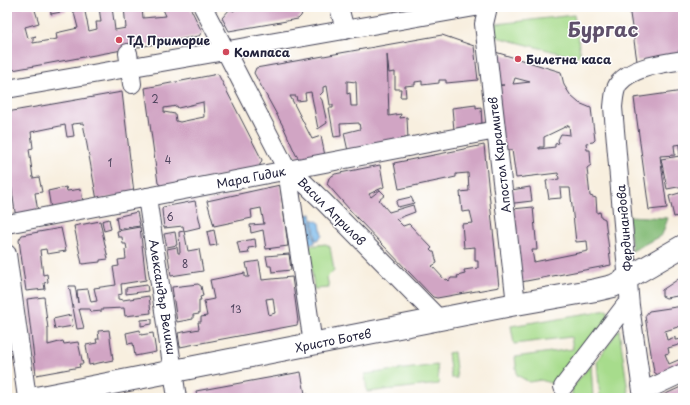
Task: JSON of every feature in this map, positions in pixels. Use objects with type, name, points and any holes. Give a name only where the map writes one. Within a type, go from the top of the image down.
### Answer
[{"type":"main road","name":"Христо Ботев","points":[[36,398],[516,304],[596,290],[613,286],[683,246]]},
{"type":"street","name":"Васил Априлов","points":[[203,7],[287,170],[299,178],[324,202],[439,319]]},
{"type":"street","points":[[339,7],[345,30]]},
{"type":"street","points":[[7,89],[226,52],[475,7]]},
{"type":"street","name":"Апостол Карамитев","points":[[488,7],[484,24],[516,304]]},
{"type":"street","name":"Фердинандова","points":[[642,395],[628,278],[613,107],[615,89],[619,83],[633,72],[683,60]]},
{"type":"street","name":"Мара Гидик","points":[[7,224],[496,130]]},
{"type":"street","points":[[287,170],[313,344]]},
{"type":"street","name":"Александър Велики","points":[[147,197],[178,398]]},
{"type":"street","points":[[7,254],[27,398]]},
{"type":"street","points":[[563,387],[625,306]]},
{"type":"street","points":[[642,395],[683,373]]},
{"type":"green space","points":[[574,15],[580,52],[579,55],[575,57],[489,35],[488,25]]},
{"type":"green space","points":[[628,216],[668,218],[662,235],[632,251]]},
{"type":"green space","points":[[326,244],[330,247],[334,270],[327,277],[329,288],[314,289],[309,246]]},
{"type":"green space","points":[[607,310],[608,319],[556,385],[541,380],[529,382],[517,375],[515,357],[573,349],[571,337],[514,344],[511,326]]},
{"type":"green space","points":[[619,329],[629,398],[600,398],[597,361]]},
{"type":"green space","points":[[454,352],[457,378],[451,378],[448,353]]},
{"type":"green space","points":[[591,364],[593,398],[572,398],[572,388]]},
{"type":"green space","points":[[437,365],[439,384],[367,392],[365,374]]},
{"type":"water","points":[[311,214],[315,243],[309,244],[304,218],[306,215]]},
{"type":"water","points":[[313,219],[320,223],[322,236],[316,241]]},
{"type":"building","points":[[7,7],[34,7],[39,23],[25,27],[28,38],[36,36],[33,38],[33,43],[57,39],[56,33],[78,28],[73,9],[80,7],[84,7],[89,31],[97,29],[96,22],[101,22],[99,7],[112,7],[115,30],[126,28],[124,7],[142,7],[143,18],[166,16],[162,7],[190,7],[202,32],[199,36],[7,71],[7,31],[11,31],[7,16]]},
{"type":"building","points":[[50,7],[66,7],[66,11],[51,14]]},
{"type":"building","points":[[237,7],[304,7],[301,16],[298,19],[229,31],[222,18],[230,9],[234,11]]},
{"type":"building","points":[[346,7],[363,7],[363,8],[347,11]]},
{"type":"building","points":[[629,7],[683,7],[683,54],[637,61]]},
{"type":"building","points":[[442,35],[474,46],[478,80],[446,83],[446,80],[439,80],[439,83],[422,85],[422,81],[415,82],[415,85],[405,86],[406,97],[400,97],[401,89],[395,89],[395,72],[389,73],[387,54],[389,116],[401,114],[400,118],[407,117],[408,140],[348,151],[344,133],[360,129],[359,123],[340,124],[341,136],[334,137],[329,108],[333,108],[333,105],[330,105],[327,86],[323,87],[323,92],[319,96],[322,100],[327,123],[318,129],[311,92],[305,93],[306,100],[297,101],[296,96],[290,96],[312,139],[321,136],[325,156],[301,161],[296,155],[283,126],[254,73],[256,68]],"holes":[[[347,81],[356,82],[357,106],[351,106],[350,93],[347,94]]]},
{"type":"building","points":[[492,51],[561,72],[564,85],[571,96],[579,103],[591,108],[595,140],[593,142],[586,143],[587,150],[590,150],[591,165],[587,168],[590,196],[596,198],[597,213],[600,212],[601,217],[605,219],[611,265],[521,282],[512,209],[533,207],[537,250],[532,250],[534,262],[588,251],[587,241],[576,242],[570,188],[560,188],[561,198],[549,199],[546,181],[559,179],[558,173],[516,178],[512,150],[501,151],[495,86],[504,85],[495,85]],"holes":[[[515,78],[530,82],[513,84]],[[569,125],[570,135],[561,134],[558,140],[559,143],[555,144],[555,147],[539,149],[539,147],[544,147],[544,137]]]},
{"type":"building","points":[[218,74],[262,160],[258,169],[163,187],[158,183],[145,88]],"holes":[[[203,102],[204,117],[180,122],[176,121],[175,114],[164,112],[164,108],[177,106],[178,108]]]},
{"type":"building","points":[[683,91],[683,144],[674,145],[675,155],[660,156],[667,208],[649,210],[634,98]]},
{"type":"building","points":[[122,92],[134,193],[97,200],[83,123],[72,124],[74,136],[67,137],[65,125],[31,132],[33,148],[29,149],[33,178],[39,177],[42,192],[35,193],[38,212],[19,216],[15,212],[7,154],[7,112]]},
{"type":"building","points":[[476,105],[476,108],[481,107],[482,125],[454,130],[452,108]]},
{"type":"building","points":[[484,145],[499,287],[437,298],[433,297],[357,218],[327,184],[329,178],[335,174],[380,165],[384,187],[369,194],[371,197],[380,190],[385,195],[379,200],[389,212],[413,205],[415,212],[396,219],[403,226],[409,224],[432,248],[430,250],[434,252],[437,263],[432,266],[445,280],[447,279],[449,281],[451,278],[458,278],[457,276],[465,274],[464,270],[478,268],[478,261],[475,261],[475,247],[464,248],[462,224],[473,223],[470,211],[462,212],[460,192],[469,191],[468,173],[456,174],[456,177],[399,189],[394,163]]},
{"type":"building","points":[[679,146],[683,146],[683,186],[667,189],[661,159],[680,156]]},
{"type":"building","points":[[280,185],[288,246],[266,249],[263,230],[251,233],[250,225],[264,224],[261,208],[251,210],[252,218],[214,226],[207,201]]},
{"type":"building","points":[[66,187],[67,191],[81,189],[83,203],[51,209],[48,191]]},
{"type":"building","points":[[530,187],[532,201],[506,204],[505,191]]},
{"type":"building","points":[[683,192],[683,215],[674,217],[669,196]]},
{"type":"building","points":[[411,197],[414,203],[398,207],[396,203],[398,200]]},
{"type":"building","points":[[195,201],[201,227],[184,231],[183,226],[164,228],[163,207]]},
{"type":"building","points":[[137,212],[140,226],[118,229],[116,217]]},
{"type":"building","points":[[109,219],[111,229],[104,231],[102,221]]},
{"type":"building","points":[[100,221],[108,259],[100,260],[100,262],[82,264],[74,226]]},
{"type":"building","points":[[140,227],[146,280],[121,284],[122,294],[118,295],[118,299],[123,300],[149,296],[151,313],[125,316],[124,308],[102,309],[102,311],[91,312],[90,309],[79,309],[84,328],[77,329],[69,286],[75,286],[78,303],[77,290],[88,289],[91,302],[97,301],[94,288],[116,285],[113,267],[119,266],[118,260],[126,259],[126,244],[123,244],[122,237],[118,237],[117,231]]},
{"type":"building","points":[[61,228],[66,251],[47,254],[46,249],[40,250],[43,275],[47,274],[48,282],[44,283],[45,289],[26,291],[19,240],[22,235]]},
{"type":"building","points":[[214,230],[217,245],[210,246],[207,232]]},
{"type":"building","points":[[184,231],[188,251],[199,249],[203,271],[171,276],[167,249],[177,247],[178,253],[180,253],[179,232]]},
{"type":"building","points":[[175,232],[177,245],[167,247],[164,234]]},
{"type":"building","points":[[255,239],[256,247],[248,248],[249,253],[240,254],[237,242]]},
{"type":"building","points":[[289,254],[291,270],[272,272],[271,266],[268,266],[266,256]]},
{"type":"building","points":[[259,261],[262,280],[292,277],[298,321],[297,325],[180,347],[178,333],[199,329],[198,322],[201,322],[201,317],[207,316],[204,301],[214,299],[210,280],[245,273],[245,277],[249,277],[246,263]],"holes":[[[273,298],[275,313],[269,315],[266,299]]]},
{"type":"building","points":[[683,276],[683,295],[666,298],[662,296],[662,290]]},
{"type":"building","points":[[198,284],[201,286],[203,296],[200,297],[201,300],[199,300],[199,314],[193,315],[193,319],[177,322],[172,287]]},
{"type":"building","points":[[147,285],[148,291],[126,294],[126,288]]},
{"type":"building","points":[[44,297],[48,329],[48,345],[63,341],[64,344],[78,342],[83,364],[79,364],[80,367],[36,375],[27,299]]},
{"type":"building","points":[[683,306],[683,331],[681,326],[665,331],[667,340],[675,337],[675,340],[683,339],[683,347],[682,344],[668,348],[669,353],[665,354],[669,364],[683,358],[683,364],[659,376],[654,372],[645,316],[649,311]]},
{"type":"building","points":[[71,315],[73,326],[55,329],[53,319]]},
{"type":"building","points":[[152,319],[152,324],[141,326],[141,320]]},
{"type":"building","points":[[109,330],[113,360],[89,365],[86,345],[97,343],[96,339],[99,339],[98,331]]},
{"type":"building","points":[[140,330],[141,335],[153,333],[156,352],[135,356],[133,343],[128,344],[126,333]]},
{"type":"building","points":[[301,372],[305,394],[308,394],[308,398],[284,398],[284,396],[272,398],[197,398],[196,391]]},
{"type":"building","points":[[683,386],[683,398],[657,398]]},
{"type":"place","name":"ТД Приморие","points":[[119,40]]},
{"type":"place","name":"Компаса","points":[[226,52]]},
{"type":"place","name":"Билетна каса","points":[[518,59]]},
{"type":"district","name":"Бургас","points":[[603,29]]}]
